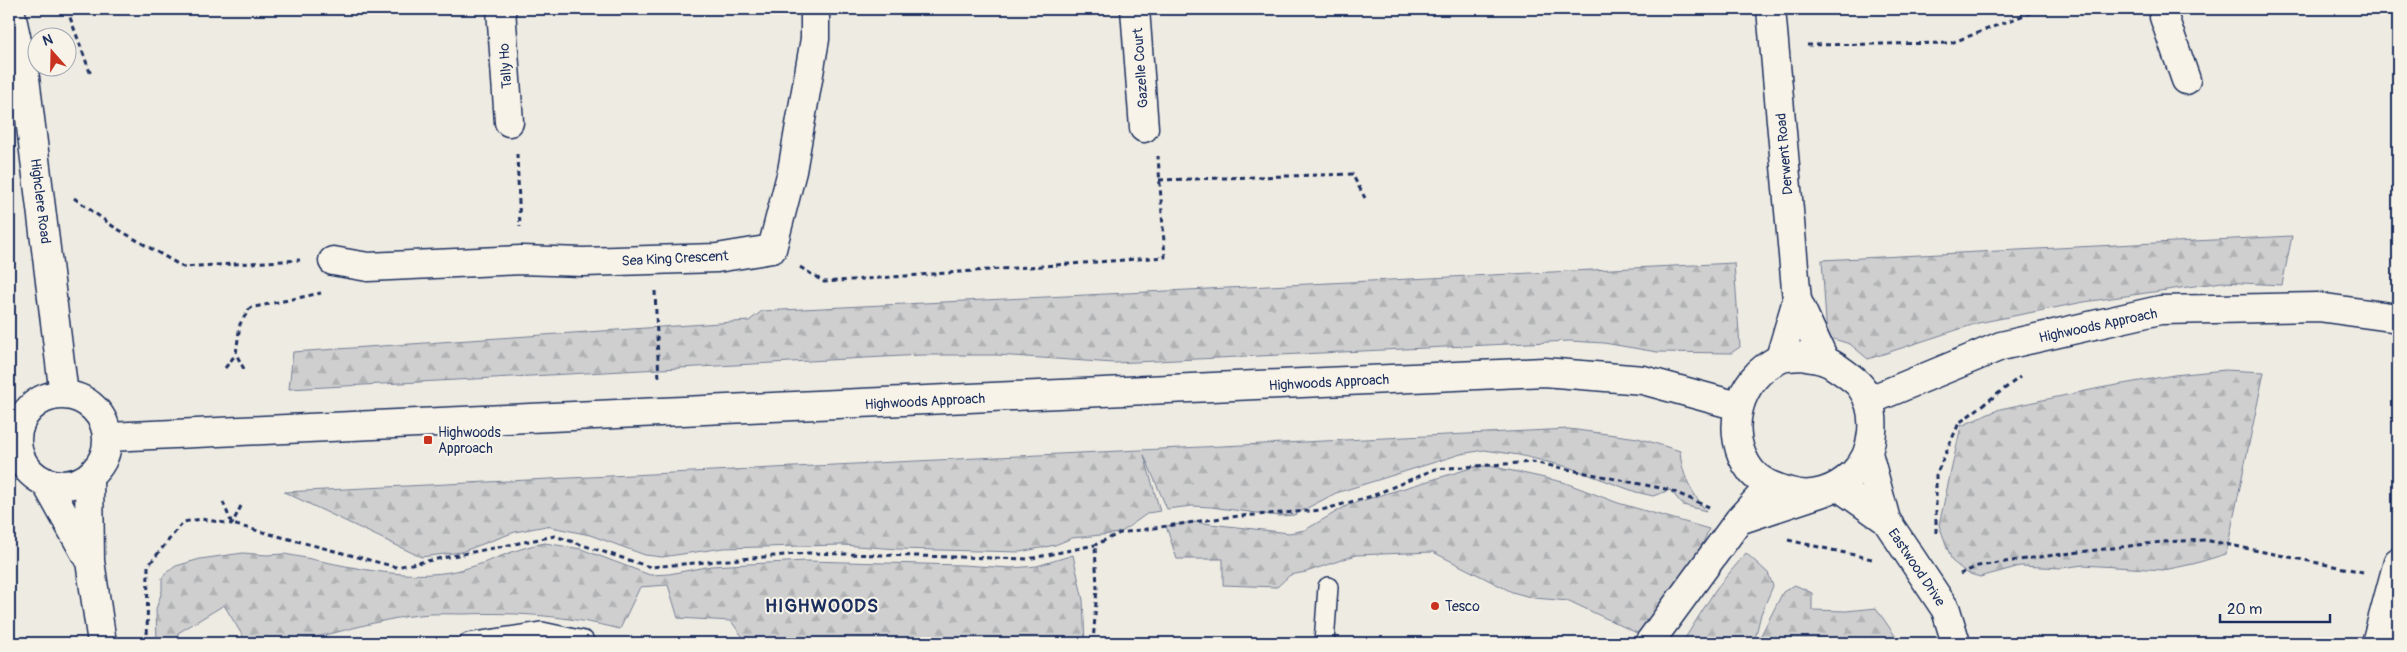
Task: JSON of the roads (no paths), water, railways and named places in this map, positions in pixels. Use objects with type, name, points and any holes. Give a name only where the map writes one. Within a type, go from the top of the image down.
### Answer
[{"type":"street","name":"Highclere Road","points":[[10,9],[25,78],[64,395]]},
{"type":"street","name":"Tally Ho","points":[[501,9],[509,122]]},
{"type":"street","name":"Sea King Crescent","points":[[333,260],[368,267],[521,260],[583,262],[717,258],[772,249],[792,171],[815,39],[815,9]]},
{"type":"street","name":"Gazelle Court","points":[[1136,9],[1144,128]]},
{"type":"street","name":"Derwent Road","points":[[1771,9],[1796,300],[1780,358]]},
{"type":"street","points":[[2164,9],[2164,17],[2186,80]]},
{"type":"street","name":"Derwent Road","points":[[1796,300],[1826,361]]},
{"type":"street","name":"Highwoods Approach","points":[[1868,401],[2001,346],[2160,310],[2318,307],[2398,318]]},
{"type":"street","points":[[1739,520],[1831,489],[1854,473],[1868,453],[1872,434],[1868,401],[1861,386],[1826,361],[1802,356],[1780,358],[1750,383],[1738,406],[1736,439],[1751,471],[1770,486],[1800,495],[1831,489]]},
{"type":"street","name":"Highwoods Approach","points":[[108,436],[660,413],[1544,372],[1643,380],[1738,406]]},
{"type":"street","points":[[64,395],[83,399],[98,411],[108,436],[106,456],[89,477],[68,485],[46,482],[15,459],[17,444],[14,428],[28,410],[44,399],[64,395]]},
{"type":"street","name":"Eastwood Drive","points":[[1868,453],[1886,520],[1946,610],[1956,643]]},
{"type":"street","points":[[89,477],[90,561],[102,643]]},
{"type":"street","points":[[46,482],[90,561]]},
{"type":"street","points":[[1649,643],[1739,520],[1770,486]]},
{"type":"street","name":"Eastwood Drive","points":[[1831,489],[1886,520]]},
{"type":"street","points":[[2376,643],[2396,570]]},
{"type":"lane","points":[[1324,643],[1328,587]]},
{"type":"lane","points":[[469,643],[542,632],[584,641],[585,643]]},
{"type":"place","name":"Highwoods Approach","points":[[428,440]]},
{"type":"place","name":"Tesco","points":[[1435,606]]},
{"type":"district","name":"HIGHWOODS","points":[[822,605]]}]
